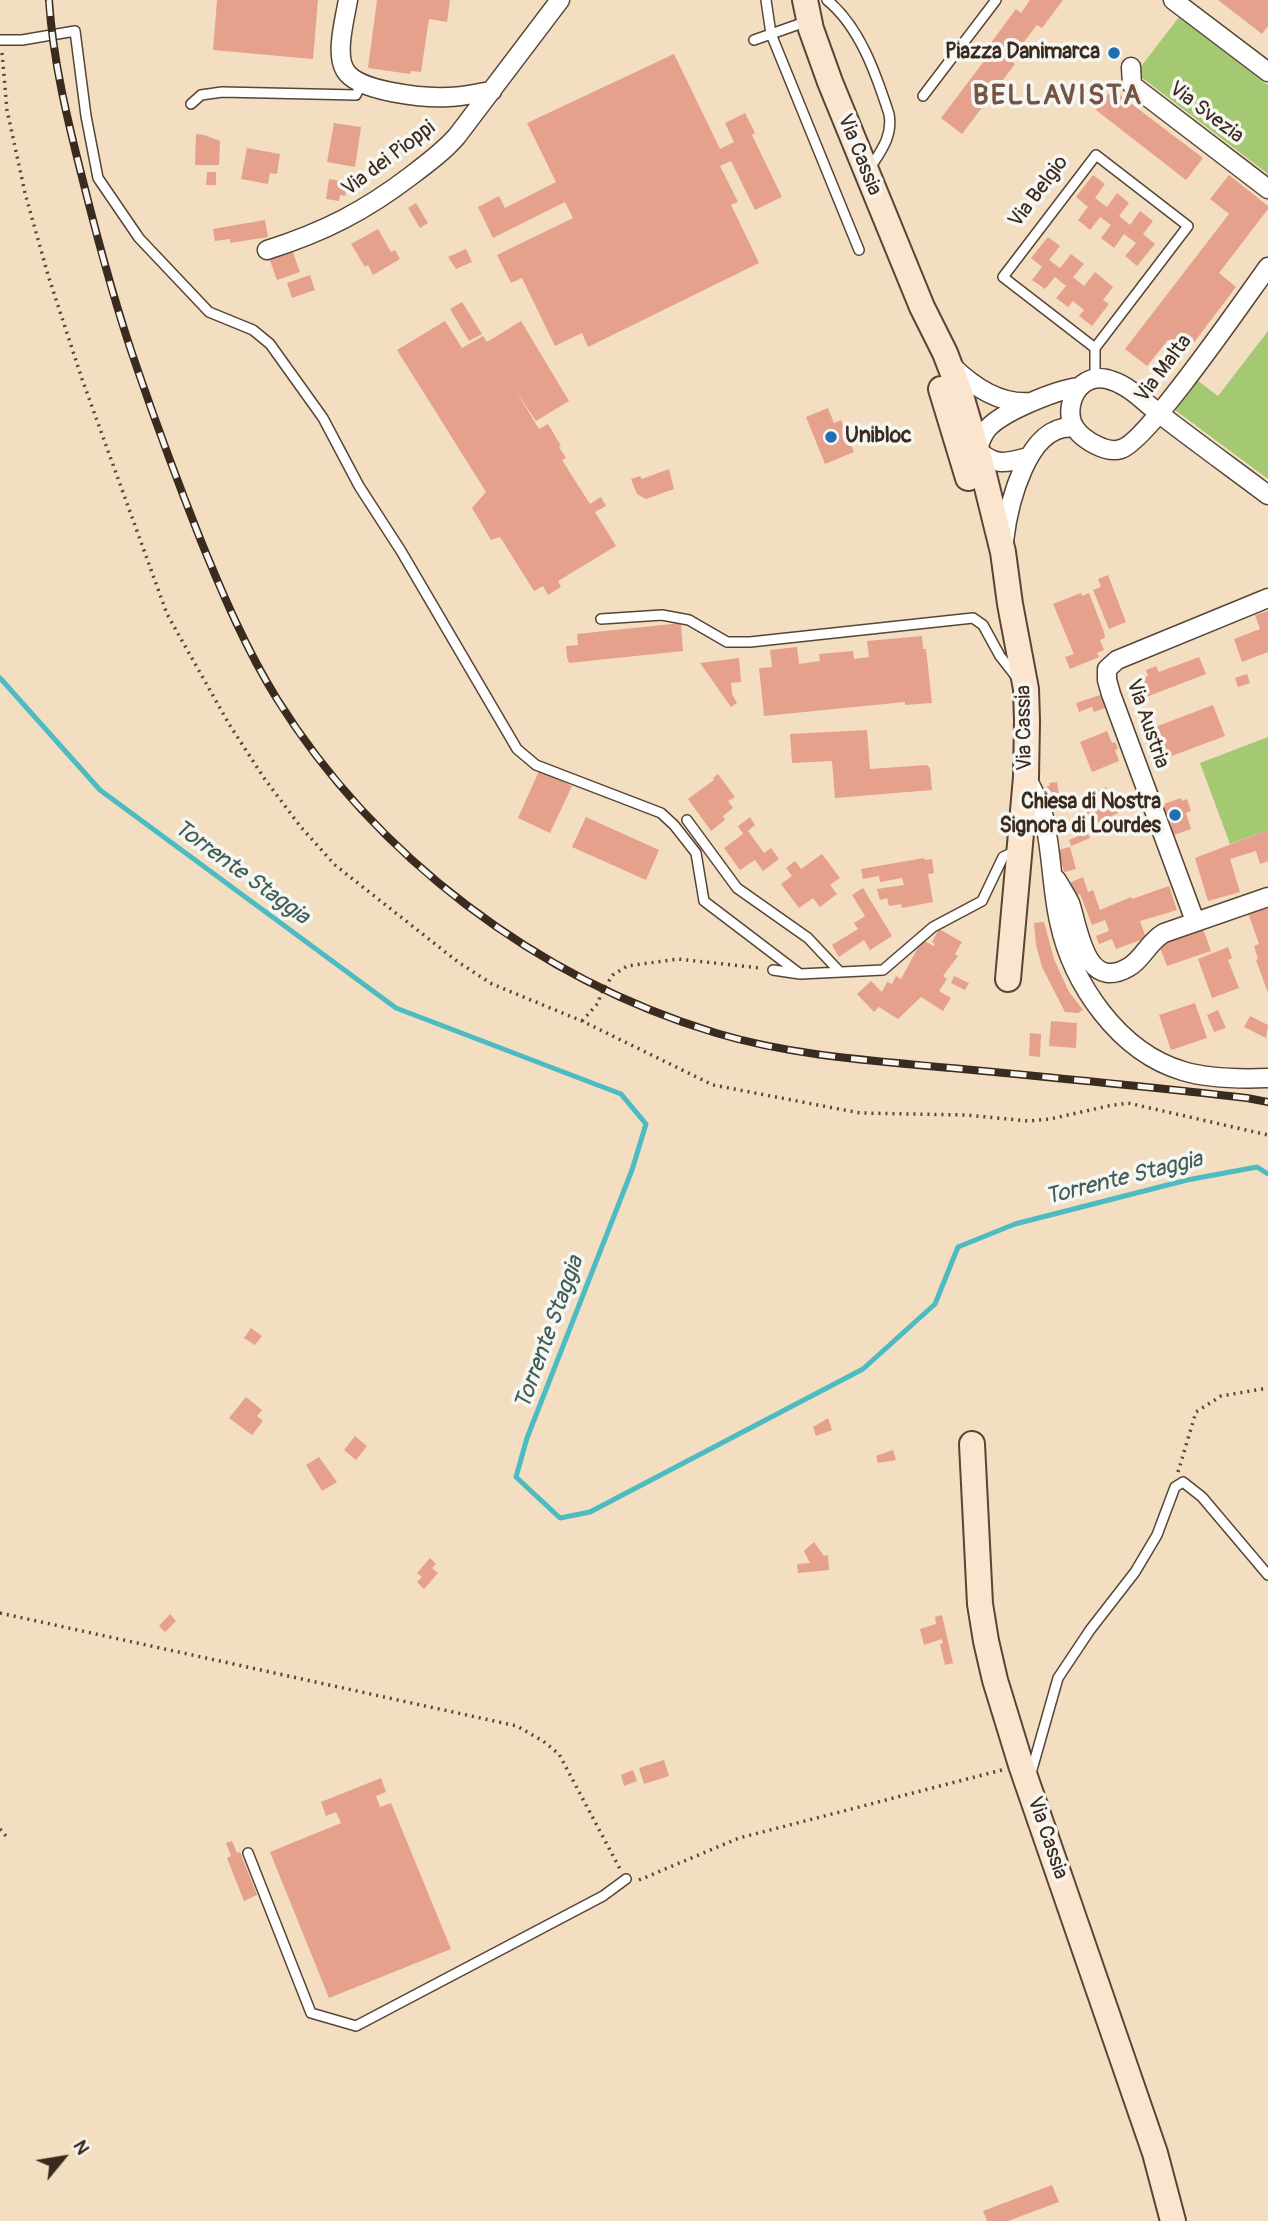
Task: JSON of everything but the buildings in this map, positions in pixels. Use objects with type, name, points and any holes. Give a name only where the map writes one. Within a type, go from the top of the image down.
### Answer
[{"type":"main road","name":"Via Cassia","points":[[807,10],[830,82],[922,307],[949,364],[998,576],[1010,604]]},
{"type":"main road","name":"Via Cassia","points":[[922,307],[929,350],[949,414],[971,458],[1003,552],[1026,689],[1026,776],[1008,979]]},
{"type":"main road","name":"Via Cassia","points":[[972,1444],[979,1592],[995,1680],[1150,2141],[1173,2221]]},
{"type":"street","points":[[348,0],[342,40],[342,65],[349,76],[378,89],[436,97],[456,97],[492,91]]},
{"type":"street","name":"Via dei Pioppi","points":[[267,250],[317,232],[376,202],[447,147],[560,0]]},
{"type":"street","points":[[1176,1],[1267,70]]},
{"type":"street","name":"Via Svezia","points":[[1131,67],[1132,85],[1268,189]]},
{"type":"street","name":"Via Malta","points":[[1074,428],[1098,445],[1118,450],[1141,436],[1268,267]]},
{"type":"street","points":[[949,364],[972,385],[990,394],[1011,401],[1032,402]]},
{"type":"street","points":[[1028,457],[996,462],[971,458],[989,427],[1032,402],[1087,383],[1112,380],[1268,495]]},
{"type":"street","points":[[1003,552],[1008,517],[1028,457],[1052,433],[1063,428],[1074,428],[1071,405],[1087,383]]},
{"type":"street","name":"Via Austria","points":[[1195,921],[1111,694],[1107,669],[1117,660],[1268,598]]},
{"type":"street","points":[[1026,776],[1044,818],[1059,923],[1070,958],[1091,996],[1119,1031],[1138,1047],[1181,1070],[1268,1078]]},
{"type":"street","points":[[1051,874],[1070,904],[1087,956],[1102,972],[1126,969],[1160,935],[1268,897]]},
{"type":"lane","points":[[766,0],[771,34],[859,250]]},
{"type":"lane","points":[[827,0],[855,32],[890,114],[887,140],[867,173]]},
{"type":"lane","points":[[923,96],[996,0]]},
{"type":"lane","points":[[754,40],[771,34],[807,10]]},
{"type":"lane","points":[[1,40],[22,40],[75,31],[86,116],[98,178],[139,239],[209,312],[253,330],[270,344],[323,418],[359,485],[401,551],[517,749],[536,765],[661,813],[696,853],[704,901],[800,974]]},
{"type":"lane","points":[[191,104],[201,95],[222,92],[356,95],[361,83]]},
{"type":"lane","name":"Via Belgio","points":[[1096,155],[1188,226],[1095,348],[1003,277],[1096,155]]},
{"type":"lane","points":[[1087,383],[1095,348]]},
{"type":"lane","points":[[601,619],[662,615],[689,620],[727,642],[750,642],[973,618],[983,625],[1007,668],[1026,689]]},
{"type":"lane","points":[[687,820],[737,888],[808,938],[839,971]]},
{"type":"lane","points":[[773,970],[800,974],[883,970],[933,927],[982,901],[1003,856],[1018,850]]},
{"type":"lane","points":[[1025,1775],[1058,1678],[1090,1630],[1135,1572],[1157,1535],[1175,1487],[1183,1482],[1202,1497],[1268,1575]]},
{"type":"lane","points":[[248,1853],[311,2014],[356,2026],[603,1896],[626,1879]]},
{"type":"path","points":[[1,40],[7,110],[25,193],[82,379],[167,614],[223,714],[264,778],[300,826],[335,865],[458,962],[492,984],[582,1021],[713,1085],[848,1111],[966,1115],[1029,1121],[1063,1117],[1122,1103],[1268,1135]]},
{"type":"path","points":[[582,1021],[599,1002],[600,994],[613,975],[627,966],[678,959],[773,970]]},
{"type":"path","points":[[1175,1487],[1196,1412],[1221,1396],[1268,1388]]},
{"type":"path","points":[[0,1614],[517,1726],[559,1754],[626,1879],[643,1880],[739,1838],[1025,1775]]},
{"type":"path","points":[[0,1829],[6,1836]]},
{"type":"green space","points":[[1179,17],[1268,85],[1268,174],[1136,73]]},
{"type":"green space","points":[[1268,331],[1268,479],[1175,410],[1197,380],[1218,396]]},
{"type":"green space","points":[[1268,737],[1268,830],[1230,844],[1200,763]]},
{"type":"waterway","name":"Torrente Staggia","points":[[0,678],[100,790],[396,1008],[621,1094],[646,1124],[632,1170],[527,1438],[516,1477],[560,1518],[590,1512],[863,1369],[935,1304],[958,1247],[1015,1224],[1187,1180],[1257,1167],[1268,1174]]},
{"type":"railway","points":[[49,0],[54,46],[67,114],[114,298],[160,433],[218,581],[245,641],[277,699],[317,756],[362,810],[412,860],[466,905],[525,945],[586,980],[650,1010],[716,1033],[777,1048],[838,1057],[1140,1086],[1268,1102]]},
{"type":"place","name":"Piazza Danimarca","points":[[1114,53]]},
{"type":"place","name":"Unibloc","points":[[831,437]]},
{"type":"place","name":"Chiesa di Nostra Signora di Lourdes","points":[[1175,815]]},
{"type":"district","name":"BELLAVISTA","points":[[1058,97]]}]
